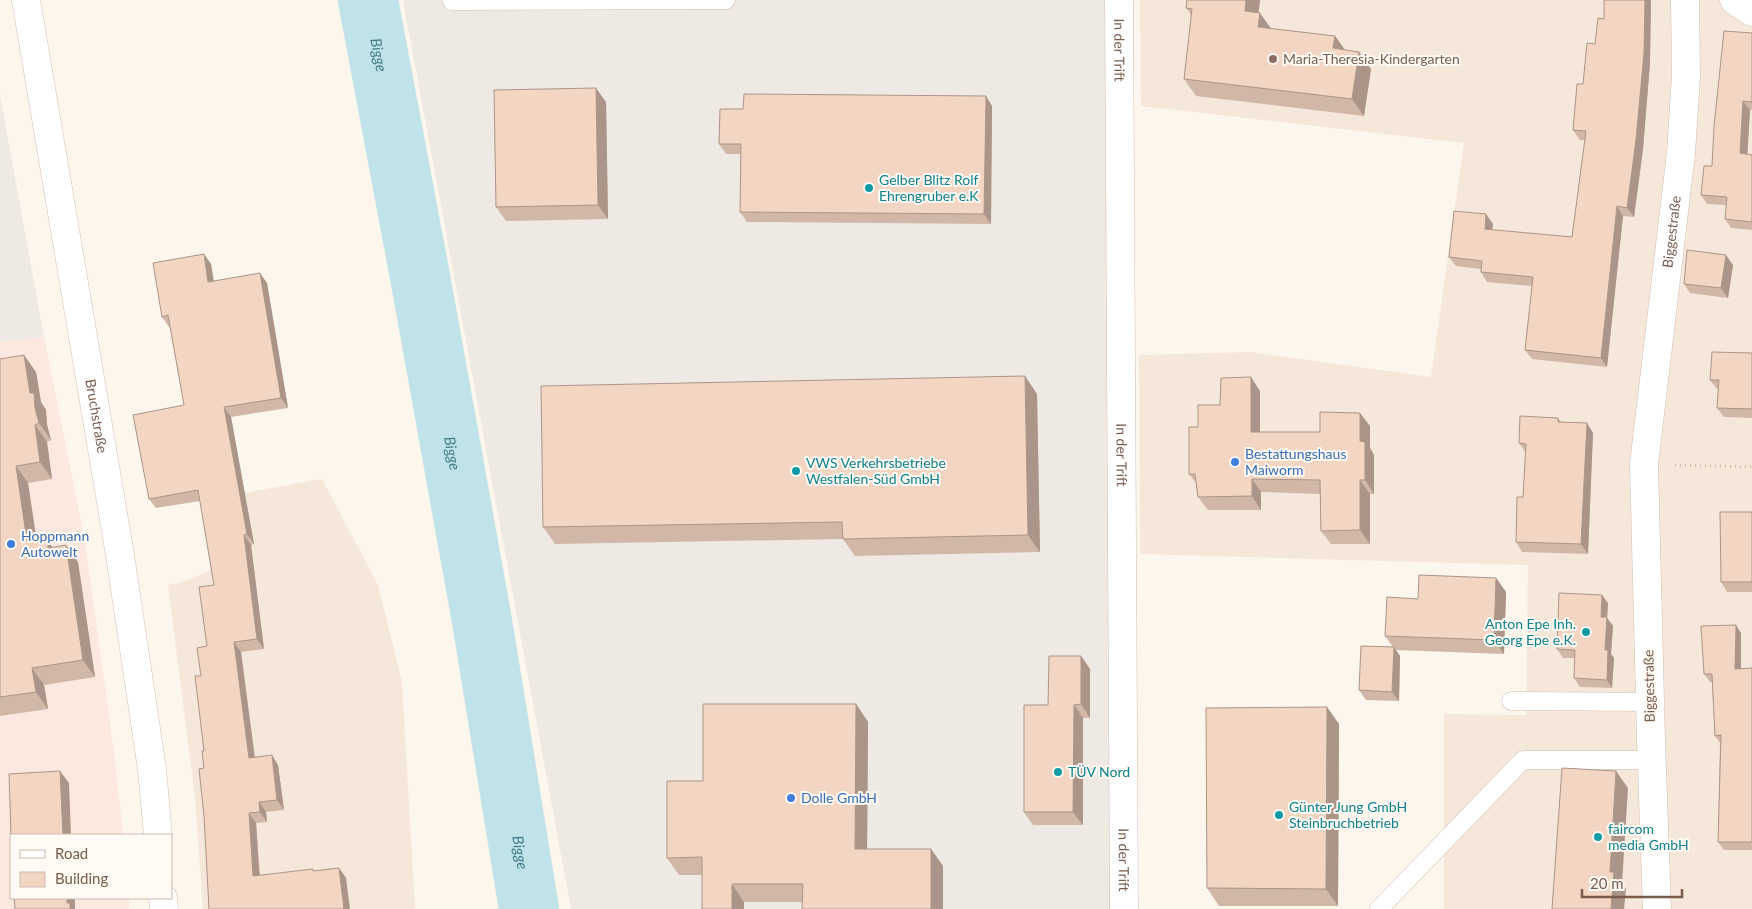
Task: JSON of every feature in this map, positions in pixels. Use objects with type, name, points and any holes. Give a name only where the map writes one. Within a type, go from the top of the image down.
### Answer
[{"type":"street","name":"Bruchstraße","points":[[26,0],[120,554],[152,769],[158,834]]},
{"type":"street","name":"In der Trift","points":[[1119,0],[1124,909]]},
{"type":"street","name":"Biggestraße","points":[[1657,909],[1644,464],[1681,153],[1686,76],[1685,0]]},
{"type":"street","points":[[1734,0],[1752,12]]},
{"type":"lane","points":[[452,1],[726,0]]},
{"type":"lane","points":[[1511,701],[1650,702]]},
{"type":"lane","points":[[1378,909],[1523,760],[1652,760]]},
{"type":"path","points":[[1644,464],[1752,467]]},
{"type":"shaded area","points":[[403,0],[1119,0],[1124,909],[571,909]]},
{"type":"shaded area","points":[[1140,0],[1752,0],[1752,909],[1444,909],[1444,714],[1526,715],[1528,565],[1140,554],[1139,355],[1250,352],[1431,377],[1464,143],[1141,106]]},
{"type":"shaded area","points":[[0,95],[44,337],[0,342]]},
{"type":"shaded area","points":[[44,337],[85,542],[114,752],[123,834],[10,834],[10,899],[129,899],[129,909],[0,909],[0,342]]},
{"type":"shaded area","points":[[322,479],[378,585],[402,682],[415,909],[203,909],[195,798],[168,585],[183,582],[211,570],[214,551],[206,500]]},
{"type":"building","name":"Maria-Theresia-Kindergarten","points":[[1187,0],[1246,0],[1245,11],[1260,13],[1258,27],[1335,36],[1333,48],[1359,52],[1352,99],[1184,79],[1192,9],[1186,8]]},
{"type":"building","points":[[1604,0],[1645,0],[1644,53],[1636,140],[1627,208],[1617,206],[1601,358],[1525,350],[1533,277],[1481,272],[1482,261],[1449,257],[1454,211],[1486,214],[1485,229],[1572,237],[1586,131],[1573,130],[1577,84],[1583,84],[1587,43],[1595,44],[1598,18],[1604,19]]},
{"type":"building","points":[[1724,31],[1752,33],[1752,102],[1743,101],[1740,153],[1752,155],[1752,222],[1725,219],[1727,197],[1701,195],[1704,166],[1712,166],[1714,126]]},
{"type":"building","points":[[596,88],[598,205],[496,207],[494,90]]},
{"type":"building","name":"Gelber Blitz Rolf Ehrengruber e.K","points":[[744,94],[986,96],[984,214],[740,212],[741,144],[719,144],[720,109],[743,109]]},
{"type":"building","points":[[1687,250],[1726,255],[1721,288],[1684,284]]},
{"type":"building","points":[[204,254],[208,282],[260,273],[281,398],[224,407],[247,534],[244,535],[257,639],[234,642],[249,758],[272,755],[277,800],[259,802],[260,812],[249,813],[253,876],[339,868],[344,909],[209,909],[204,816],[199,769],[204,768],[202,751],[204,751],[195,676],[201,676],[197,648],[207,646],[199,587],[214,585],[198,490],[149,499],[133,415],[184,405],[168,315],[162,317],[153,263]]},
{"type":"building","points":[[1712,352],[1752,353],[1752,409],[1717,408],[1719,380],[1710,380]]},
{"type":"building","name":"Hoppmann Autowelt","points":[[24,355],[30,393],[34,393],[39,423],[35,425],[40,462],[16,466],[27,541],[48,541],[48,548],[66,545],[83,660],[32,668],[36,692],[0,697],[0,359]]},
{"type":"building","name":"VWS Verkehrsbetriebe Westfalen-Süd GmbH","points":[[1025,376],[1028,535],[843,539],[842,522],[543,527],[541,386]]},
{"type":"building","points":[[1251,377],[1251,432],[1320,432],[1320,412],[1360,413],[1360,441],[1365,442],[1365,480],[1360,480],[1360,530],[1321,531],[1320,480],[1252,479],[1252,496],[1198,497],[1195,474],[1189,474],[1189,427],[1198,427],[1198,405],[1220,405],[1221,378]]},
{"type":"building","points":[[1520,416],[1558,418],[1558,422],[1587,423],[1581,544],[1516,542],[1517,497],[1523,497],[1526,444],[1519,443]]},
{"type":"building","points":[[1720,512],[1752,512],[1752,582],[1721,582]]},
{"type":"building","points":[[1419,575],[1496,578],[1494,640],[1385,636],[1387,597],[1418,599]]},
{"type":"building","name":"Anton Epe Inh. Georg Epe e.K.","points":[[1559,593],[1602,595],[1601,617],[1607,617],[1605,650],[1608,650],[1607,680],[1574,678],[1575,650],[1557,649]]},
{"type":"building","points":[[1736,625],[1735,669],[1752,668],[1752,842],[1718,842],[1721,735],[1715,736],[1712,674],[1704,674],[1701,626]]},
{"type":"building","points":[[1361,646],[1394,647],[1392,692],[1359,690]]},
{"type":"building","name":"TÜV Nord","points":[[1049,656],[1081,656],[1081,704],[1074,705],[1073,812],[1024,812],[1024,705],[1048,705]]},
{"type":"building","points":[[703,704],[856,704],[855,849],[931,849],[931,909],[802,909],[803,884],[732,884],[732,909],[702,909],[702,857],[667,858],[667,781],[703,781]]},
{"type":"building","name":"Günter Jung GmbH Steinbruchbetrieb","points":[[1327,707],[1326,889],[1207,888],[1206,708]]},
{"type":"building","points":[[1562,768],[1616,771],[1610,872],[1614,872],[1611,909],[1552,909]]},
{"type":"building","points":[[60,771],[63,834],[11,834],[9,774]]},
{"type":"building","points":[[14,899],[67,899],[67,903],[70,903],[70,909],[15,909]]},
{"type":"waterway","name":"Bigge","points":[[368,0],[482,621],[529,909]]},
{"type":"place","name":"Maria-Theresia-Kindergarten","points":[[1273,59]]},
{"type":"place","name":"Gelber Blitz Rolf Ehrengruber e.K","points":[[869,188]]},
{"type":"place","name":"Bestattungshaus Maiworm","points":[[1235,462]]},
{"type":"place","name":"VWS Verkehrsbetriebe Westfalen-Süd GmbH","points":[[796,471]]},
{"type":"place","name":"Hoppmann Autowelt","points":[[11,544]]},
{"type":"place","name":"Anton Epe Inh. Georg Epe e.K.","points":[[1586,632]]},
{"type":"place","name":"TÜV Nord","points":[[1058,772]]},
{"type":"place","name":"Dolle GmbH","points":[[791,798]]},
{"type":"place","name":"Günter Jung GmbH Steinbruchbetrieb","points":[[1279,815]]},
{"type":"place","name":"faircom media GmbH","points":[[1598,837]]}]
